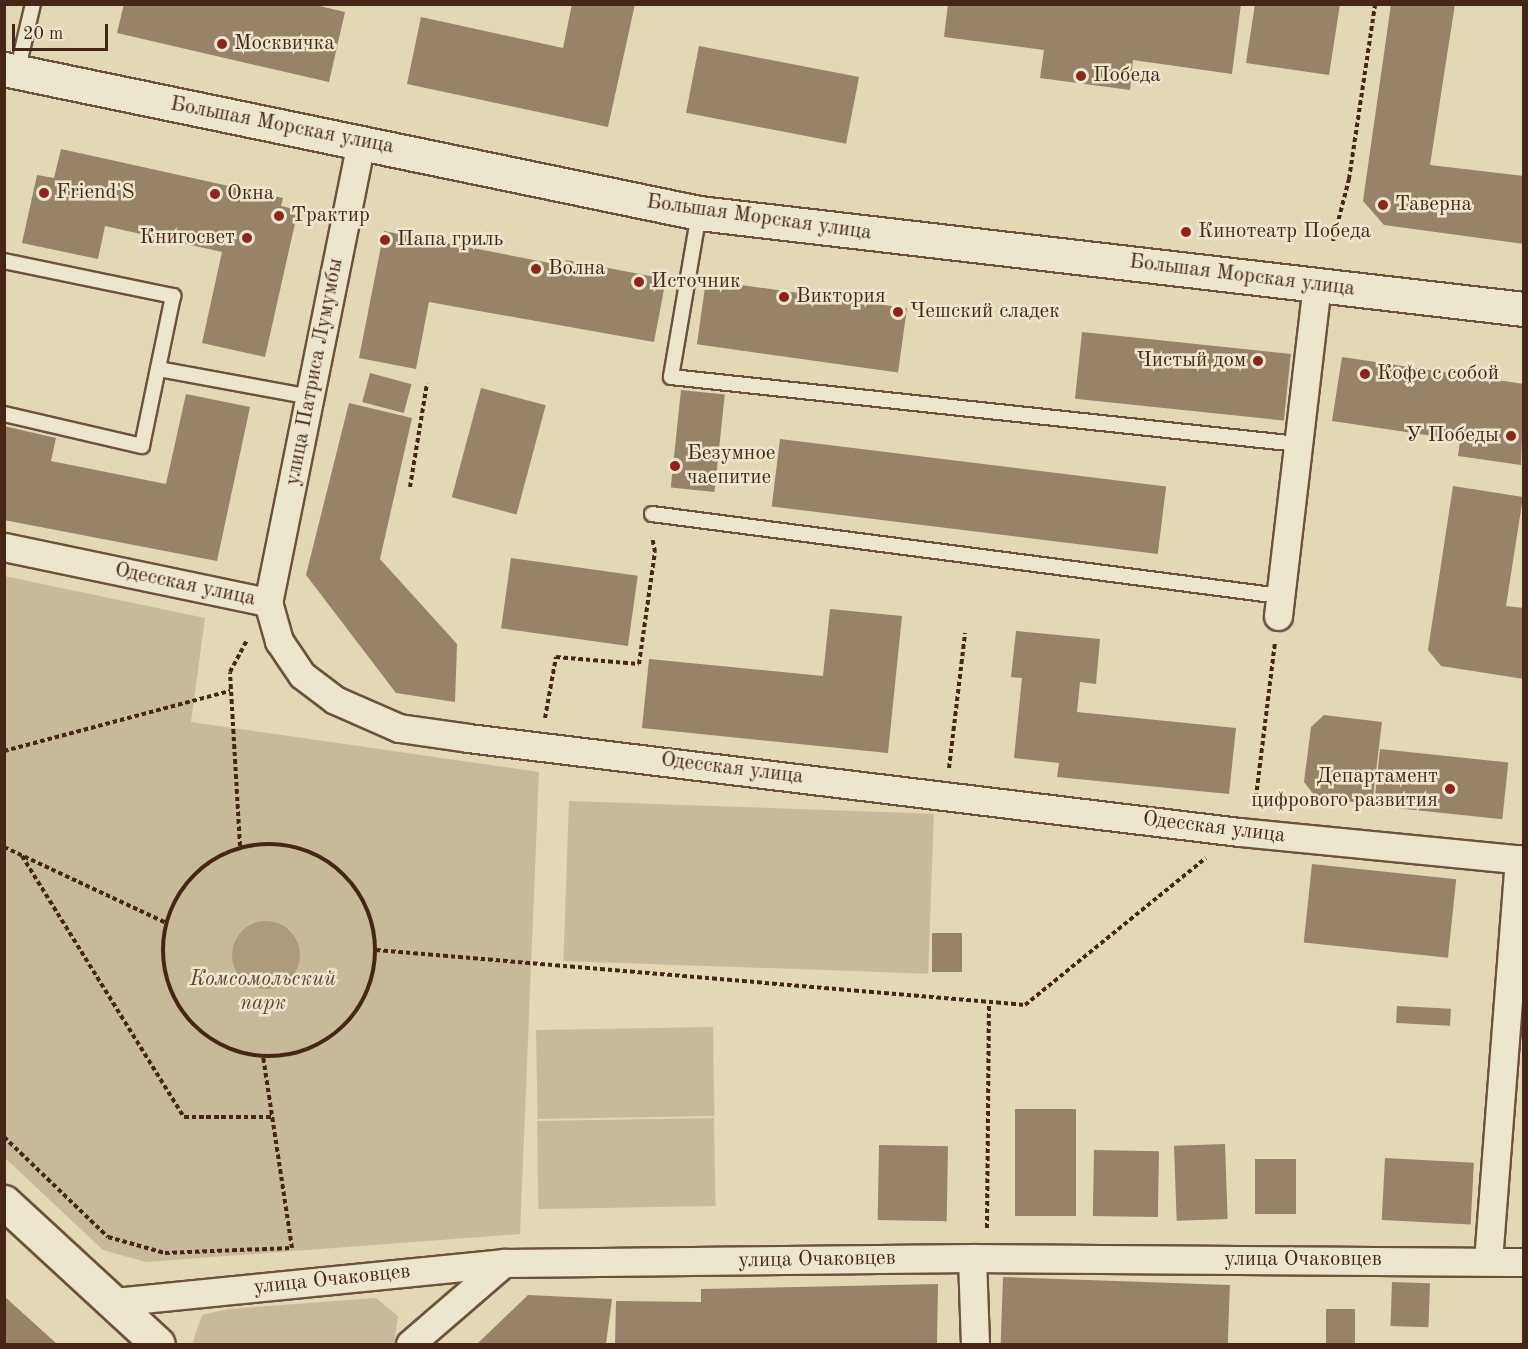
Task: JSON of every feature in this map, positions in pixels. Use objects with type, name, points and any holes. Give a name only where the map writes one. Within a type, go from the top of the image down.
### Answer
[{"type":"main road","name":"Большая Морская улица","points":[[11,70],[699,213],[1524,309]]},
{"type":"main road","points":[[4,1202],[158,1344]]},
{"type":"street","name":"улица Патриса Лумумбы","points":[[267,602],[311,397],[361,142]]},
{"type":"street","points":[[1279,606],[1317,284]]},
{"type":"street","name":"Одесская улица","points":[[4,547],[267,602],[279,641],[302,675],[335,700],[399,728],[1245,832],[1521,860]]},
{"type":"street","points":[[1488,1260],[1515,1011],[1521,860]]},
{"type":"street","points":[[975,1344],[980,1258]]},
{"type":"street","name":"улица Очаковцев","points":[[113,1302],[504,1263],[980,1258],[1524,1262]]},
{"type":"street","points":[[410,1344],[504,1263]]},
{"type":"lane","points":[[11,70],[33,4]]},
{"type":"lane","points":[[699,213],[671,377],[1298,444]]},
{"type":"lane","points":[[4,261],[173,296],[142,446],[4,414]]},
{"type":"lane","points":[[158,369],[311,397]]},
{"type":"lane","points":[[651,521],[1279,606]]},
{"type":"path","points":[[1333,241],[1349,179],[1375,4]]},
{"type":"path","points":[[410,487],[427,383]]},
{"type":"path","points":[[542,746],[556,657],[639,664],[655,552],[651,521]]},
{"type":"path","points":[[240,846],[230,672],[267,602]]},
{"type":"path","points":[[376,950],[989,1004],[1025,1005],[1245,832],[1279,606]]},
{"type":"path","points":[[946,796],[965,633]]},
{"type":"path","points":[[4,751],[230,692]]},
{"type":"path","points":[[272,842],[305,848],[334,863],[357,888],[372,917],[376,950],[370,984],[354,1015],[329,1039],[298,1053],[263,1057],[212,1041],[176,1002],[162,950],[166,923],[180,890],[206,863],[240,846],[272,842]]},
{"type":"path","points":[[4,847],[166,923]]},
{"type":"path","points":[[22,856],[183,1117],[272,1117]]},
{"type":"path","points":[[980,1258],[989,1004]]},
{"type":"path","points":[[4,1137],[108,1237],[165,1253],[292,1248],[263,1057]]},
{"type":"green space","name":"Комсомольский парк","points":[[4,576],[205,618],[191,722],[539,772],[520,1234],[146,1262],[103,1250],[5,1158]]},
{"type":"green space","points":[[569,801],[934,814],[928,974],[563,961]]},
{"type":"green space","points":[[713,1027],[715,1116],[538,1119],[536,1030]]},
{"type":"green space","points":[[714,1118],[716,1206],[539,1209],[537,1121]]},
{"type":"green space","points":[[376,1298],[398,1316],[394,1344],[192,1344],[202,1315],[228,1309]]},
{"type":"shaded area","points":[[259,921],[273,921],[285,926],[295,936],[300,955],[295,974],[285,984],[273,989],[259,989],[247,984],[237,974],[232,962],[232,948],[237,936],[247,926]]},
{"type":"building","points":[[124,4],[311,4],[345,12],[329,82],[117,33]]},
{"type":"building","points":[[572,4],[635,4],[608,127],[407,84],[421,17],[563,48]]},
{"type":"building","points":[[948,4],[1241,4],[1232,74],[1133,60],[1130,90],[1040,78],[1044,50],[944,37]]},
{"type":"building","points":[[1255,4],[1340,4],[1329,75],[1246,63]]},
{"type":"building","points":[[1391,4],[1455,4],[1430,165],[1524,176],[1524,244],[1384,225],[1363,201]]},
{"type":"building","points":[[699,46],[859,77],[846,144],[686,113]]},
{"type":"building","points":[[61,149],[283,198],[281,206],[298,210],[265,357],[202,343],[222,252],[105,226],[98,259],[22,243],[37,175],[54,178]]},
{"type":"building","points":[[384,231],[565,266],[566,260],[666,279],[654,342],[429,302],[416,369],[359,358]]},
{"type":"building","points":[[706,280],[907,308],[898,373],[697,344]]},
{"type":"building","points":[[1082,332],[1291,354],[1284,421],[1075,399]]},
{"type":"building","points":[[1342,357],[1524,384],[1521,465],[1458,456],[1460,440],[1332,421]]},
{"type":"building","points":[[370,373],[412,384],[404,413],[362,402]]},
{"type":"building","points":[[481,388],[546,405],[516,514],[452,497]]},
{"type":"building","points":[[681,390],[725,395],[715,492],[671,487]]},
{"type":"building","points":[[186,394],[250,407],[217,561],[4,520],[4,426],[56,438],[51,461],[166,484]]},
{"type":"building","points":[[349,403],[412,418],[380,559],[457,644],[455,702],[396,693],[306,575]]},
{"type":"building","points":[[780,439],[1166,486],[1158,554],[772,506]]},
{"type":"building","points":[[1453,486],[1523,497],[1506,606],[1524,608],[1524,679],[1441,666],[1428,650]]},
{"type":"building","points":[[511,558],[638,576],[628,646],[501,628]]},
{"type":"building","points":[[830,609],[902,616],[888,753],[642,728],[649,659],[823,676]]},
{"type":"building","points":[[1016,631],[1100,639],[1096,684],[1080,682],[1077,712],[1236,728],[1229,794],[1057,777],[1059,763],[1014,758],[1022,678],[1011,677]]},
{"type":"building","points":[[1324,715],[1382,722],[1372,805],[1315,796],[1304,782],[1311,727]]},
{"type":"building","points":[[1380,749],[1508,762],[1502,819],[1374,806]]},
{"type":"building","points":[[1312,864],[1456,879],[1448,958],[1304,943]]},
{"type":"building","points":[[932,933],[962,933],[962,972],[932,972]]},
{"type":"building","points":[[1397,1006],[1451,1009],[1450,1026],[1396,1023]]},
{"type":"building","points":[[1015,1109],[1076,1109],[1076,1216],[1015,1216]]},
{"type":"building","points":[[1225,1144],[1228,1219],[1177,1221],[1174,1146]]},
{"type":"building","points":[[879,1145],[948,1146],[947,1221],[878,1220]]},
{"type":"building","points":[[1094,1150],[1159,1151],[1158,1217],[1093,1216]]},
{"type":"building","points":[[1385,1158],[1474,1163],[1471,1225],[1382,1220]]},
{"type":"building","points":[[1255,1159],[1296,1159],[1296,1214],[1255,1214]]},
{"type":"building","points":[[1003,1277],[1230,1285],[1228,1344],[1001,1344]]},
{"type":"building","points":[[1392,1282],[1430,1283],[1428,1327],[1390,1326]]},
{"type":"building","points":[[938,1284],[937,1344],[615,1344],[616,1301],[701,1302],[701,1289]]},
{"type":"building","points":[[528,1295],[612,1299],[606,1344],[477,1344]]},
{"type":"building","points":[[4,1296],[57,1344],[4,1344]]},
{"type":"building","points":[[1326,1309],[1355,1309],[1355,1344],[1326,1344]]},
{"type":"place","name":"Москвичка","points":[[222,44]]},
{"type":"place","name":"Победа","points":[[1081,76]]},
{"type":"place","name":"Friend'S","points":[[44,193]]},
{"type":"place","name":"Окна","points":[[215,194]]},
{"type":"place","name":"Таверна","points":[[1383,205]]},
{"type":"place","name":"Трактир","points":[[279,216]]},
{"type":"place","name":"Кинотеатр Победа","points":[[1186,232]]},
{"type":"place","name":"Книгосвет","points":[[247,238]]},
{"type":"place","name":"Папа гриль","points":[[385,240]]},
{"type":"place","name":"Волна","points":[[536,269]]},
{"type":"place","name":"Источник","points":[[639,282]]},
{"type":"place","name":"Виктория","points":[[784,297]]},
{"type":"place","name":"Чешский сладек","points":[[898,312]]},
{"type":"place","name":"Чистый дом","points":[[1258,361]]},
{"type":"place","name":"Кофе с собой","points":[[1365,374]]},
{"type":"place","name":"У Победы","points":[[1511,436]]},
{"type":"place","name":"Безумное чаепитие","points":[[675,466]]},
{"type":"place","name":"Департамент цифрового развития","points":[[1450,789]]}]
